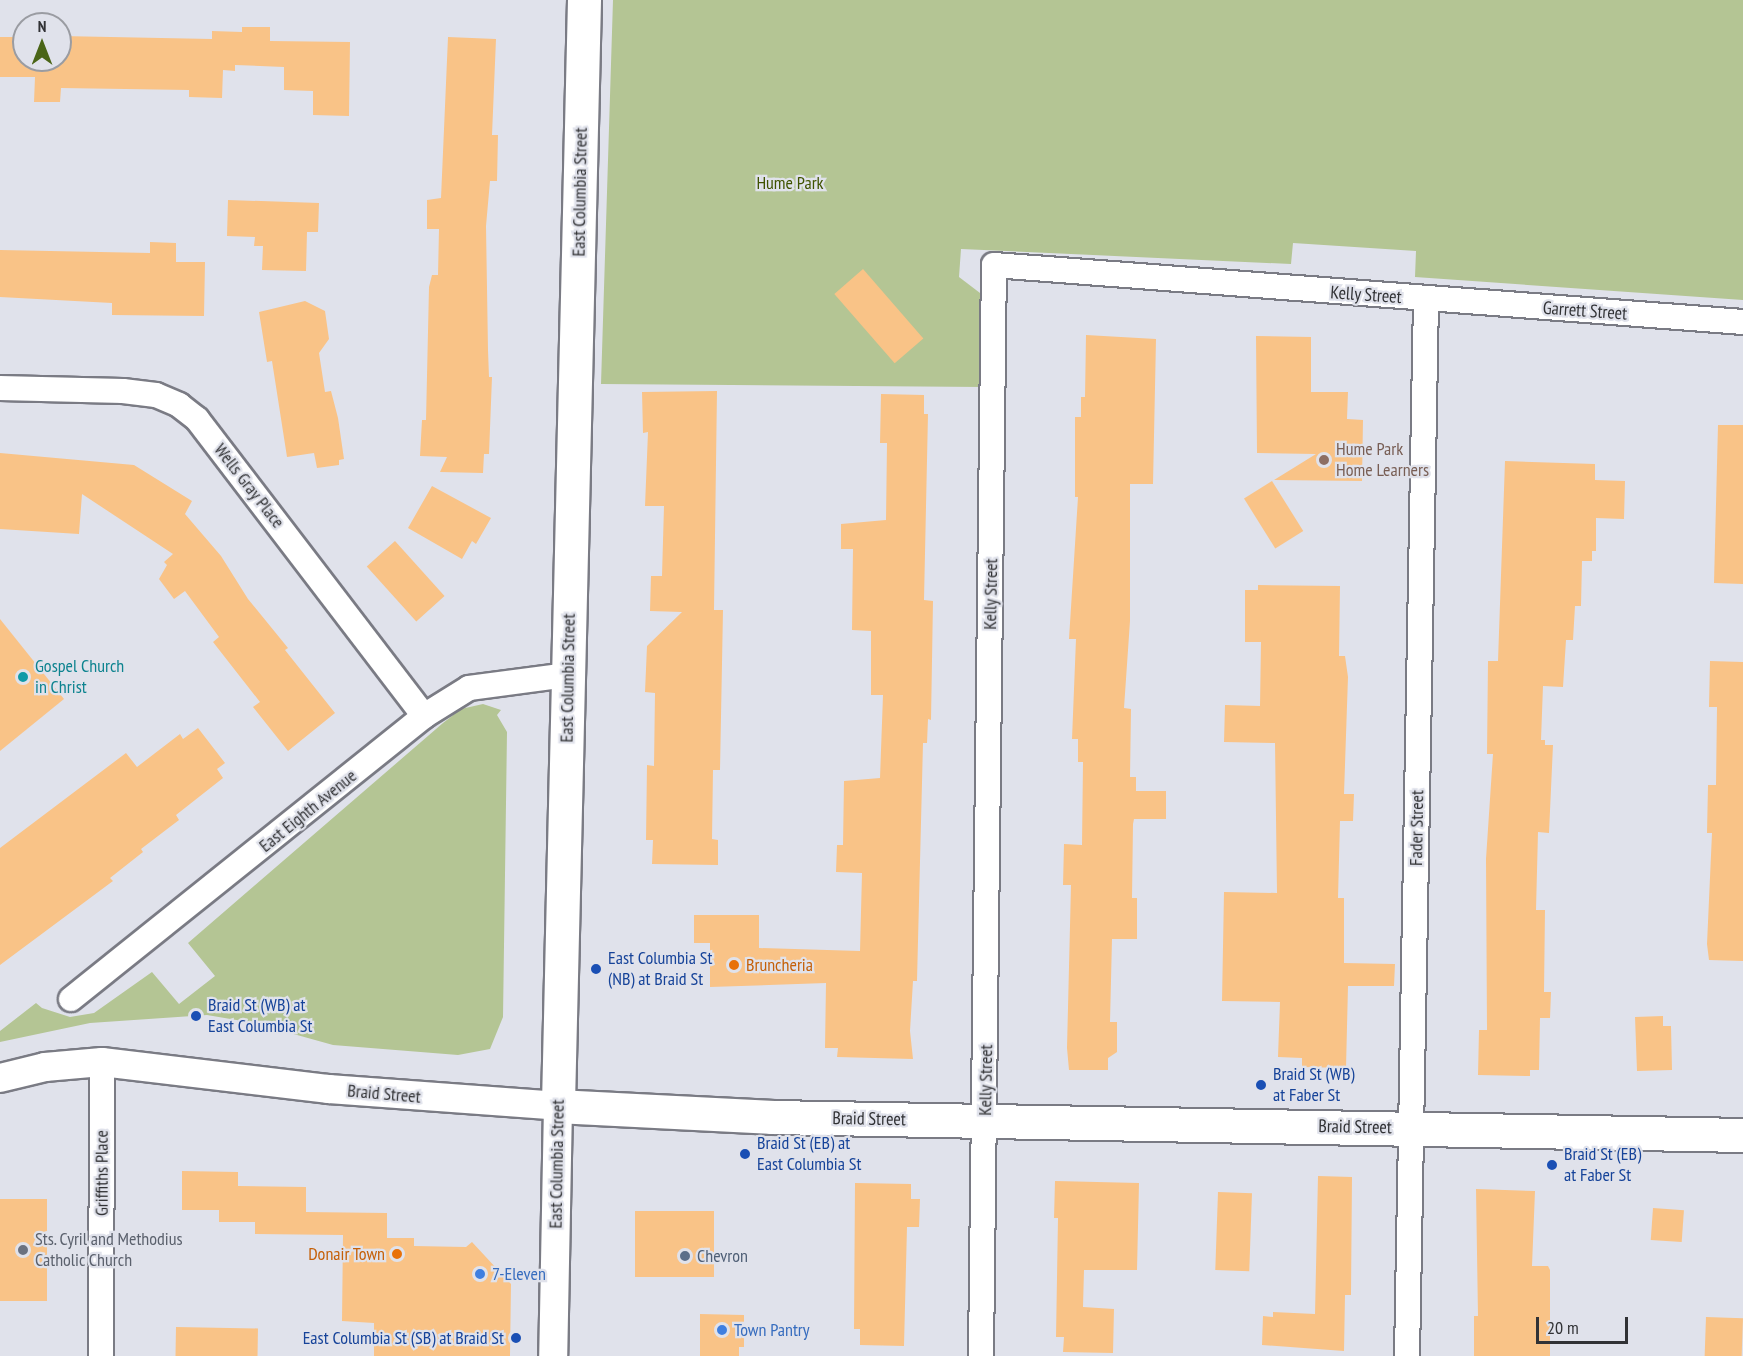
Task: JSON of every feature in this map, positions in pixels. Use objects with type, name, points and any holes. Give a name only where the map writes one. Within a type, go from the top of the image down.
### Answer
[{"type":"main road","name":"East Columbia Street","points":[[558,1106],[584,0]]},
{"type":"main road","name":"Braid Street","points":[[558,1106],[772,1118],[1743,1135]]},
{"type":"street","name":"Kelly Street","points":[[981,1356],[994,266],[1426,299]]},
{"type":"street","name":"Garrett Street","points":[[1426,299],[1743,322]]},
{"type":"street","name":"Fader Street","points":[[1407,1356],[1426,299]]},
{"type":"street","name":"Wells Gray Place","points":[[0,388],[123,391],[156,395],[179,405],[197,419],[424,716]]},
{"type":"street","name":"East Eighth Avenue","points":[[71,999],[424,716],[469,688],[568,675]]},
{"type":"street","name":"Braid Street","points":[[0,1078],[45,1067],[102,1062],[328,1089],[558,1106]]},
{"type":"street","name":"Griffiths Place","points":[[101,1356],[102,1062]]},
{"type":"street","name":"East Columbia Street","points":[[554,1356],[558,1106]]},
{"type":"green space","name":"Hume Park","points":[[613,0],[1743,0],[1743,300],[1415,277],[1416,251],[1293,243],[1291,264],[961,249],[959,277],[980,293],[985,309],[983,387],[601,384]]},
{"type":"green space","points":[[483,704],[501,710],[497,715],[507,732],[503,1017],[490,1049],[458,1055],[333,1045],[254,1023],[207,1015],[90,1023],[0,1042],[0,1031],[36,1003],[42,1008],[70,1017],[94,1013],[152,972],[179,1004],[215,976],[188,943],[443,723],[461,709]]},
{"type":"building","points":[[242,27],[270,27],[270,41],[350,42],[349,116],[313,115],[313,91],[284,90],[284,67],[235,65],[235,71],[223,70],[222,98],[189,97],[189,90],[61,88],[60,102],[34,102],[35,77],[0,77],[0,37],[12,37],[12,72],[72,72],[72,36],[212,39],[212,31],[242,32]]},
{"type":"building","points":[[448,37],[496,39],[492,135],[498,135],[497,181],[490,181],[486,226],[489,377],[492,377],[489,454],[484,454],[483,473],[440,472],[447,457],[420,456],[422,420],[426,420],[429,287],[432,275],[438,275],[439,229],[427,229],[427,200],[441,198]]},
{"type":"building","points":[[228,200],[319,203],[318,232],[307,232],[306,271],[262,270],[263,246],[254,246],[255,237],[227,236]]},
{"type":"building","points":[[150,242],[176,243],[176,262],[205,262],[204,316],[112,315],[112,303],[0,297],[0,250],[150,253]]},
{"type":"building","points":[[863,269],[923,338],[895,363],[834,294]]},
{"type":"building","points":[[305,301],[325,311],[329,339],[319,353],[325,392],[331,391],[338,418],[344,459],[339,460],[339,465],[317,468],[314,453],[287,457],[272,361],[267,362],[259,312]]},
{"type":"building","points":[[1086,335],[1156,339],[1153,484],[1130,484],[1130,621],[1124,708],[1131,709],[1130,777],[1136,777],[1136,791],[1166,791],[1166,819],[1134,819],[1132,898],[1137,898],[1137,939],[1112,939],[1110,1022],[1117,1022],[1117,1052],[1108,1058],[1108,1070],[1069,1070],[1067,1048],[1071,885],[1063,885],[1064,844],[1082,845],[1083,762],[1078,762],[1078,739],[1072,739],[1076,639],[1069,639],[1078,497],[1075,497],[1075,417],[1081,417],[1081,397],[1085,397]]},
{"type":"building","points":[[1256,336],[1311,337],[1311,392],[1348,392],[1347,419],[1363,420],[1362,481],[1274,480],[1316,454],[1257,453]]},
{"type":"building","points":[[717,391],[714,610],[723,610],[720,770],[713,770],[712,839],[718,840],[718,865],[652,864],[653,840],[646,840],[647,765],[654,766],[655,693],[645,692],[647,646],[682,612],[650,611],[651,576],[662,576],[664,506],[645,506],[648,432],[643,433],[642,392]]},
{"type":"building","points":[[881,394],[924,395],[924,414],[928,414],[924,600],[933,601],[931,720],[928,719],[927,743],[923,743],[917,981],[913,981],[910,1031],[913,1059],[837,1057],[838,1048],[825,1048],[826,983],[710,987],[710,943],[694,943],[694,915],[759,915],[759,948],[860,951],[862,873],[836,872],[837,845],[843,845],[844,781],[880,778],[883,695],[871,695],[871,631],[852,630],[853,549],[841,549],[841,524],[886,520],[887,443],[880,443]]},
{"type":"building","points":[[1718,425],[1743,425],[1743,584],[1714,583]]},
{"type":"building","points":[[0,453],[134,465],[192,501],[185,514],[221,556],[248,599],[288,648],[285,650],[335,713],[288,751],[253,707],[260,702],[213,642],[219,637],[185,591],[174,599],[159,579],[167,565],[164,562],[173,554],[82,494],[79,534],[0,529]]},
{"type":"building","points":[[1505,461],[1595,464],[1595,480],[1625,481],[1624,519],[1596,518],[1596,551],[1592,551],[1592,561],[1582,561],[1581,606],[1575,606],[1573,640],[1566,640],[1563,687],[1543,686],[1541,740],[1545,740],[1545,745],[1553,745],[1549,833],[1538,832],[1536,910],[1545,910],[1544,992],[1551,992],[1550,1018],[1540,1018],[1539,1070],[1530,1070],[1530,1076],[1478,1075],[1479,1030],[1487,1030],[1486,859],[1493,754],[1487,754],[1488,661],[1498,661]]},
{"type":"building","points":[[1272,481],[1303,531],[1275,549],[1244,498]]},
{"type":"building","points":[[432,486],[491,518],[476,544],[472,541],[462,559],[408,528]]},
{"type":"building","points":[[395,541],[445,596],[416,621],[367,566]]},
{"type":"building","points":[[1258,585],[1340,586],[1339,656],[1345,656],[1348,677],[1344,794],[1354,794],[1353,821],[1340,821],[1338,898],[1344,898],[1344,963],[1395,964],[1394,986],[1348,986],[1346,1068],[1302,1067],[1302,1058],[1278,1057],[1280,1002],[1222,1001],[1224,892],[1277,893],[1275,743],[1224,742],[1225,705],[1260,706],[1261,642],[1245,642],[1245,590],[1258,590]]},
{"type":"building","name":"Gospel Church in Christ","points":[[0,619],[64,699],[0,751]]},
{"type":"building","points":[[1710,661],[1743,662],[1743,961],[1709,960],[1707,944],[1712,833],[1707,833],[1708,785],[1716,785],[1717,707],[1709,707]]},
{"type":"building","points":[[198,728],[225,763],[217,769],[223,778],[176,815],[179,820],[141,849],[143,852],[110,878],[113,881],[0,965],[0,848],[126,753],[137,767],[180,734],[183,739]]},
{"type":"building","points":[[1663,1016],[1663,1026],[1671,1026],[1672,1070],[1637,1071],[1635,1017]]},
{"type":"building","points":[[182,1171],[238,1172],[238,1186],[306,1187],[306,1212],[387,1213],[387,1238],[414,1238],[414,1246],[466,1247],[472,1242],[511,1284],[510,1356],[374,1356],[374,1323],[342,1321],[343,1235],[255,1234],[255,1222],[219,1222],[219,1210],[182,1210]]},
{"type":"building","points":[[1318,1176],[1352,1177],[1351,1295],[1345,1295],[1344,1351],[1262,1345],[1263,1316],[1273,1317],[1273,1312],[1315,1314]]},
{"type":"building","points":[[1055,1181],[1139,1183],[1137,1270],[1084,1270],[1083,1307],[1114,1309],[1113,1353],[1063,1352],[1064,1337],[1056,1337],[1058,1218],[1054,1218]]},
{"type":"building","points":[[855,1183],[911,1184],[911,1199],[920,1199],[919,1227],[907,1227],[904,1346],[860,1345],[860,1329],[854,1329]]},
{"type":"building","points":[[1476,1189],[1535,1191],[1532,1266],[1548,1266],[1550,1270],[1550,1356],[1474,1356],[1474,1316],[1478,1316]]},
{"type":"building","points":[[1218,1192],[1252,1193],[1249,1271],[1215,1270]]},
{"type":"building","name":"Sts. Cyril and Methodius Catholic Church","points":[[0,1199],[47,1199],[47,1301],[0,1301]]},
{"type":"building","points":[[1653,1208],[1684,1210],[1682,1242],[1651,1240]]},
{"type":"building","points":[[635,1211],[714,1211],[714,1277],[635,1277]]},
{"type":"building","name":"Town Pantry","points":[[700,1314],[744,1315],[744,1347],[739,1347],[739,1356],[700,1356]]},
{"type":"building","points":[[1706,1317],[1743,1318],[1742,1356],[1705,1356]]},
{"type":"building","points":[[176,1327],[258,1328],[258,1356],[175,1356]]},
{"type":"place","name":"Hume Park Home Learners","points":[[1324,460]]},
{"type":"place","name":"Gospel Church in Christ","points":[[23,677]]},
{"type":"place","name":"Bruncheria","points":[[734,965]]},
{"type":"place","name":"East Columbia St (NB) at Braid St","points":[[596,969]]},
{"type":"place","name":"Braid St (WB) at East Columbia St","points":[[196,1016]]},
{"type":"place","name":"Braid St (WB) at Faber St","points":[[1261,1085]]},
{"type":"place","name":"Braid St (EB) at East Columbia St","points":[[745,1154]]},
{"type":"place","name":"Braid St (EB) at Faber St","points":[[1552,1165]]},
{"type":"place","name":"Sts. Cyril and Methodius Catholic Church","points":[[23,1250]]},
{"type":"place","name":"Donair Town","points":[[397,1254]]},
{"type":"place","name":"Chevron","points":[[685,1256]]},
{"type":"place","name":"7-Eleven","points":[[480,1274]]},
{"type":"place","name":"Town Pantry","points":[[722,1330]]},
{"type":"place","name":"East Columbia St (SB) at Braid St","points":[[516,1338]]}]
